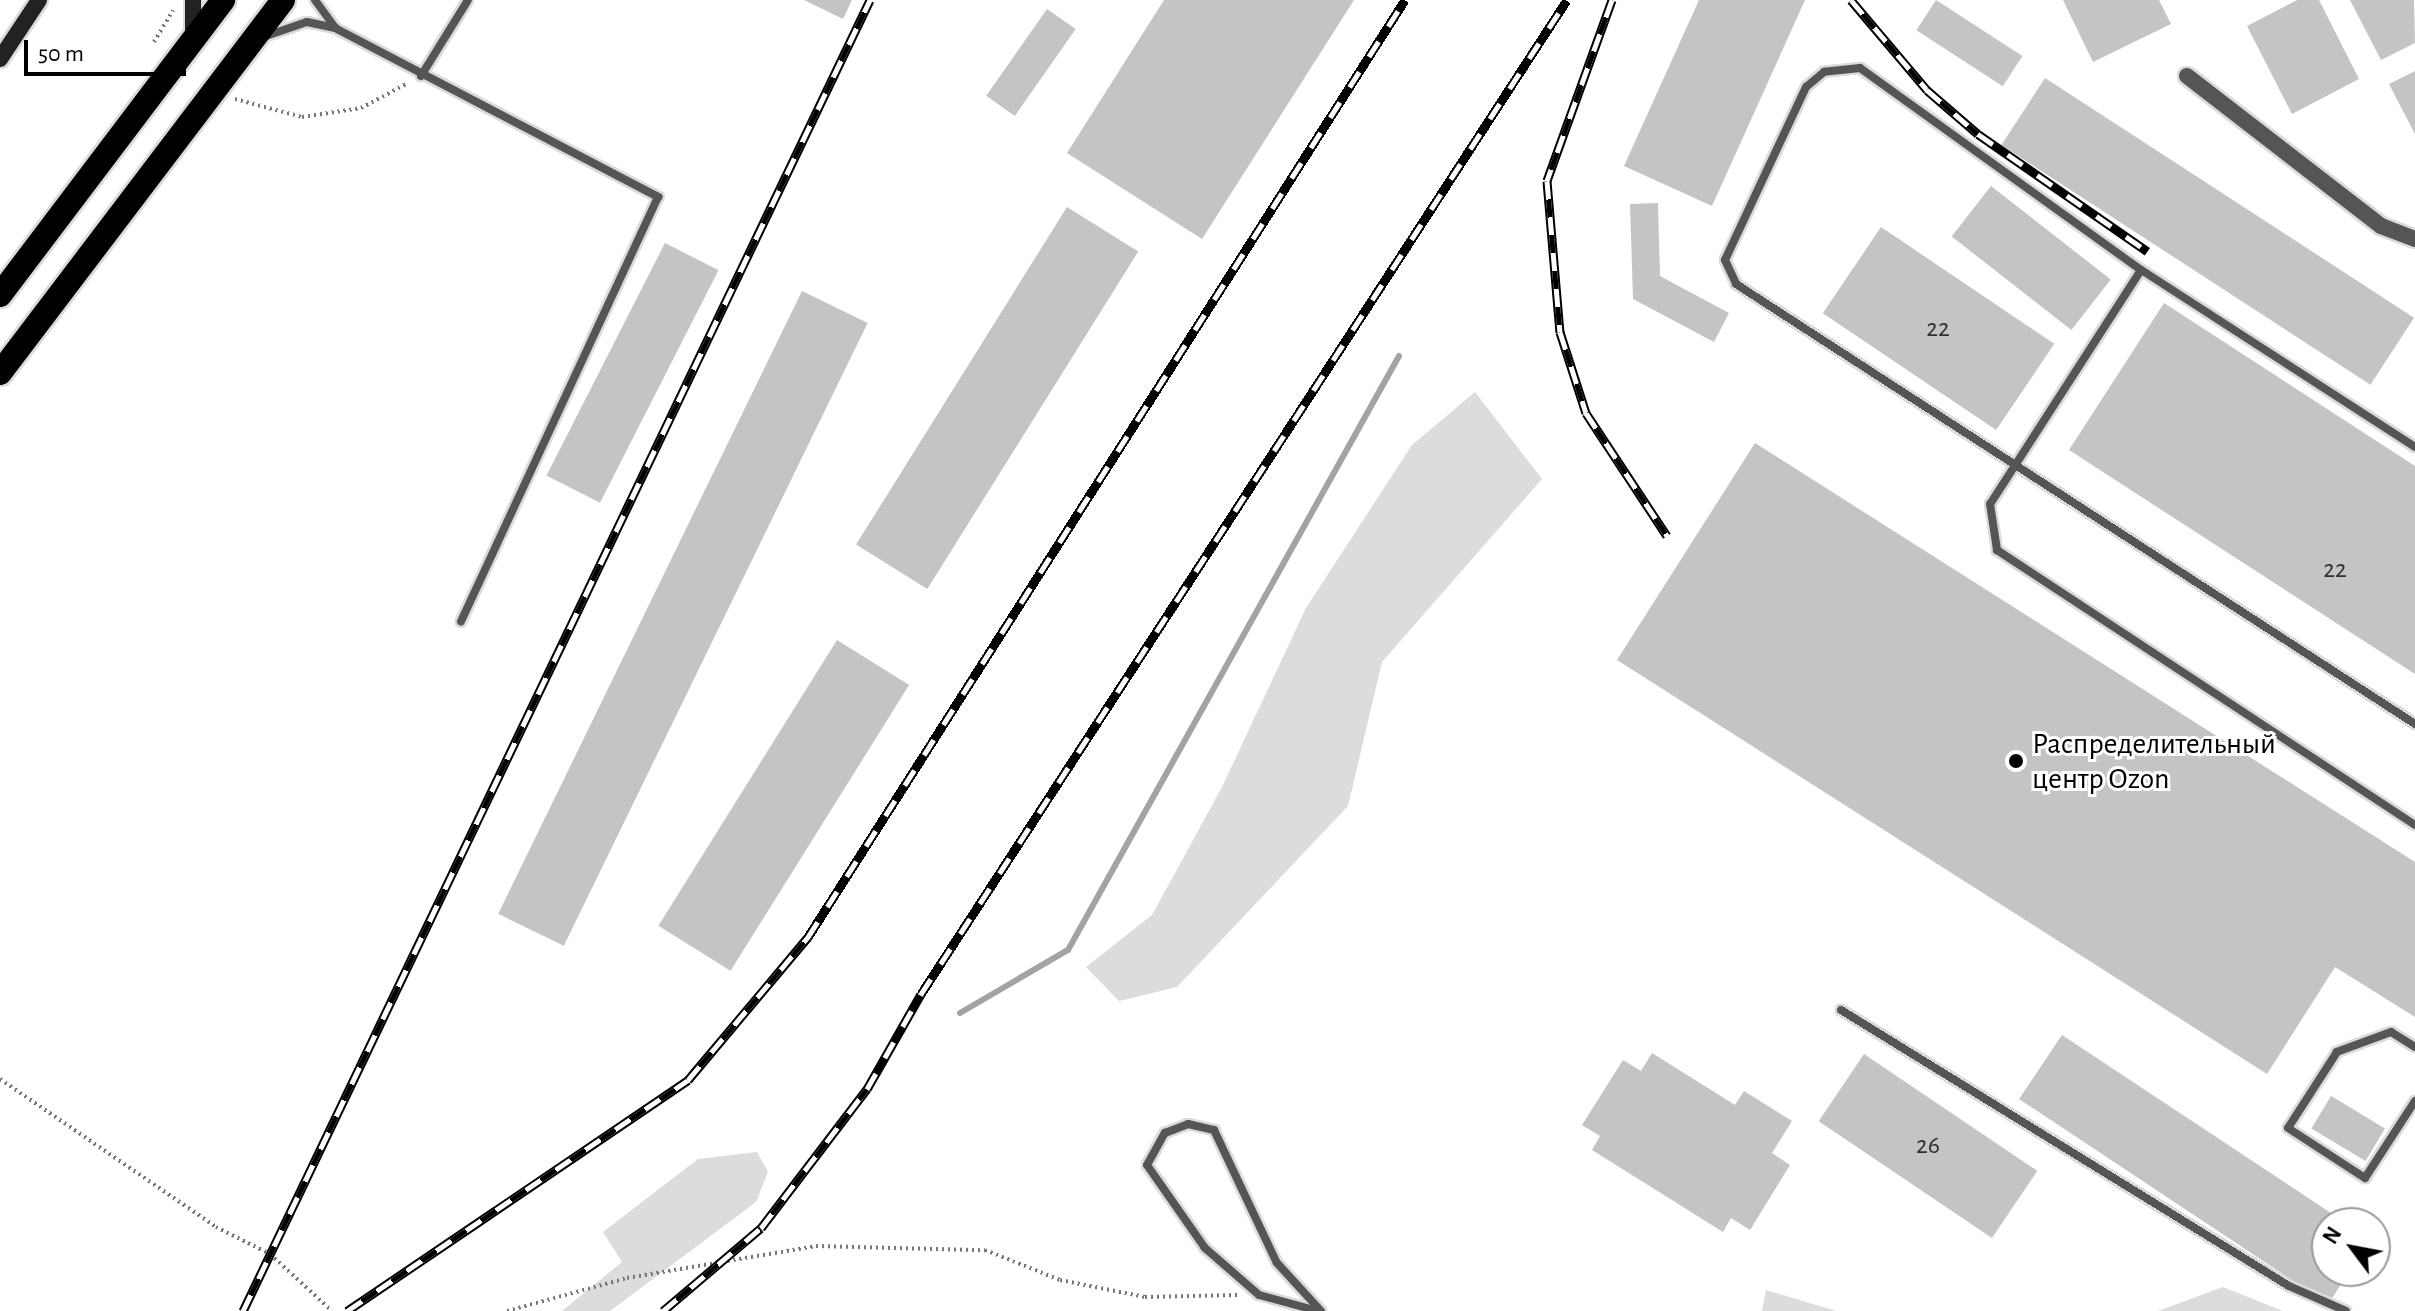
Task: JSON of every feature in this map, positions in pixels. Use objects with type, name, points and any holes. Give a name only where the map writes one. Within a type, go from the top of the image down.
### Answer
[{"type":"highway","points":[[0,295],[223,0]]},
{"type":"highway","points":[[0,373],[283,0]]},
{"type":"street","points":[[0,59],[39,0]]},
{"type":"street","points":[[192,41],[193,0]]},
{"type":"street","points":[[2187,76],[2381,226],[2415,239]]},
{"type":"lane","points":[[315,0],[335,28]]},
{"type":"lane","points":[[421,76],[468,0]]},
{"type":"lane","points":[[248,46],[307,22],[335,28],[421,76],[658,197],[461,622]]},
{"type":"lane","points":[[2415,447],[2141,270],[1872,72],[1836,68],[1801,94],[1725,260],[1726,274],[2415,724]]},
{"type":"lane","points":[[2141,270],[2015,465],[1988,521],[2010,562],[2415,825]]},
{"type":"lane","points":[[1841,1010],[2289,1286],[2346,1311]]},
{"type":"lane","points":[[2415,1047],[2391,1032],[2337,1052],[2288,1128],[2365,1178],[2415,1101]]},
{"type":"lane","points":[[1188,1124],[1214,1130],[1277,1263],[1319,1311],[1259,1295],[1205,1248],[1147,1165],[1165,1133],[1188,1124]]},
{"type":"path","points":[[154,42],[175,0]]},
{"type":"path","points":[[235,99],[302,117],[361,108],[421,76]]},
{"type":"path","points":[[0,1079],[216,1227],[270,1254],[332,1311]]},
{"type":"path","points":[[507,1311],[698,1263],[816,1246],[985,1250],[1060,1280],[1145,1297],[1259,1295]]},
{"type":"shaded area","points":[[1475,392],[1542,479],[1382,662],[1348,806],[1177,987],[1119,1001],[1086,967],[1152,915],[1222,787],[1306,608],[1412,445]]},
{"type":"shaded area","points":[[757,1152],[768,1172],[756,1202],[610,1311],[562,1311],[622,1262],[603,1232],[698,1159]]},
{"type":"shaded area","points":[[2223,1287],[2283,1311],[2158,1311]]},
{"type":"shaded area","points":[[1766,1290],[1836,1311],[1762,1311]]},
{"type":"building","points":[[804,0],[852,0],[843,19]]},
{"type":"building","points":[[1164,0],[1354,0],[1202,239],[1067,153]]},
{"type":"building","points":[[1699,0],[1805,0],[1712,206],[1624,166]]},
{"type":"building","points":[[1936,0],[2022,56],[2003,86],[1916,30]]},
{"type":"building","points":[[2063,0],[2159,0],[2171,24],[2093,62]]},
{"type":"building","points":[[2297,0],[2319,0],[2359,79],[2292,114],[2247,26]]},
{"type":"building","points":[[2350,0],[2414,0],[2415,43],[2381,60]]},
{"type":"building","points":[[1047,9],[1076,29],[1015,116],[986,96]]},
{"type":"building","points":[[2415,71],[2415,134],[2389,84]]},
{"type":"building","points":[[2045,78],[2414,318],[2370,385],[2001,145]]},
{"type":"building","points":[[1991,186],[2111,280],[2071,330],[1952,236]]},
{"type":"building","points":[[1658,203],[1660,276],[1729,313],[1714,342],[1633,299],[1630,204]]},
{"type":"building","points":[[1067,207],[1138,252],[927,589],[856,545]]},
{"type":"building","points":[[1881,227],[2054,344],[1996,430],[1823,313]]},
{"type":"building","points":[[665,243],[718,270],[600,503],[547,476]]},
{"type":"building","points":[[802,291],[868,323],[564,946],[498,914]]},
{"type":"building","points":[[2164,303],[2415,466],[2415,674],[2069,450]]},
{"type":"building","name":"Распределительный центр Ozon","points":[[1755,443],[2415,862],[2415,1017],[2335,967],[2267,1074],[1617,660]]},
{"type":"building","points":[[837,640],[909,685],[731,971],[658,926]]},
{"type":"building","points":[[2062,1035],[2322,1207],[2311,1207],[2311,1287],[2339,1287],[2328,1304],[2019,1099]]},
{"type":"building","points":[[1652,1053],[1735,1105],[1744,1091],[1792,1121],[1772,1153],[1790,1165],[1750,1230],[1731,1218],[1723,1232],[1592,1150],[1600,1136],[1582,1125],[1623,1060],[1641,1071]]},
{"type":"building","points":[[1864,1054],[2037,1171],[1992,1238],[1819,1121]]},
{"type":"building","points":[[2331,1096],[2385,1128],[2365,1161],[2311,1129]]},
{"type":"waterway","points":[[960,1013],[1068,950],[1399,356]]},
{"type":"railway","points":[[243,1311],[870,0]]},
{"type":"railway","points":[[347,1311],[688,1080],[808,937],[1405,0]]},
{"type":"railway","points":[[663,1311],[761,1228],[867,1089],[921,994],[1567,0]]},
{"type":"railway","points":[[1612,0],[1547,181],[1560,332],[1586,413],[1667,536]]},
{"type":"railway","points":[[1851,0],[1927,90],[1978,134],[2147,251]]},
{"type":"place","name":"Распределительный центр Ozon","points":[[2016,761]]}]
